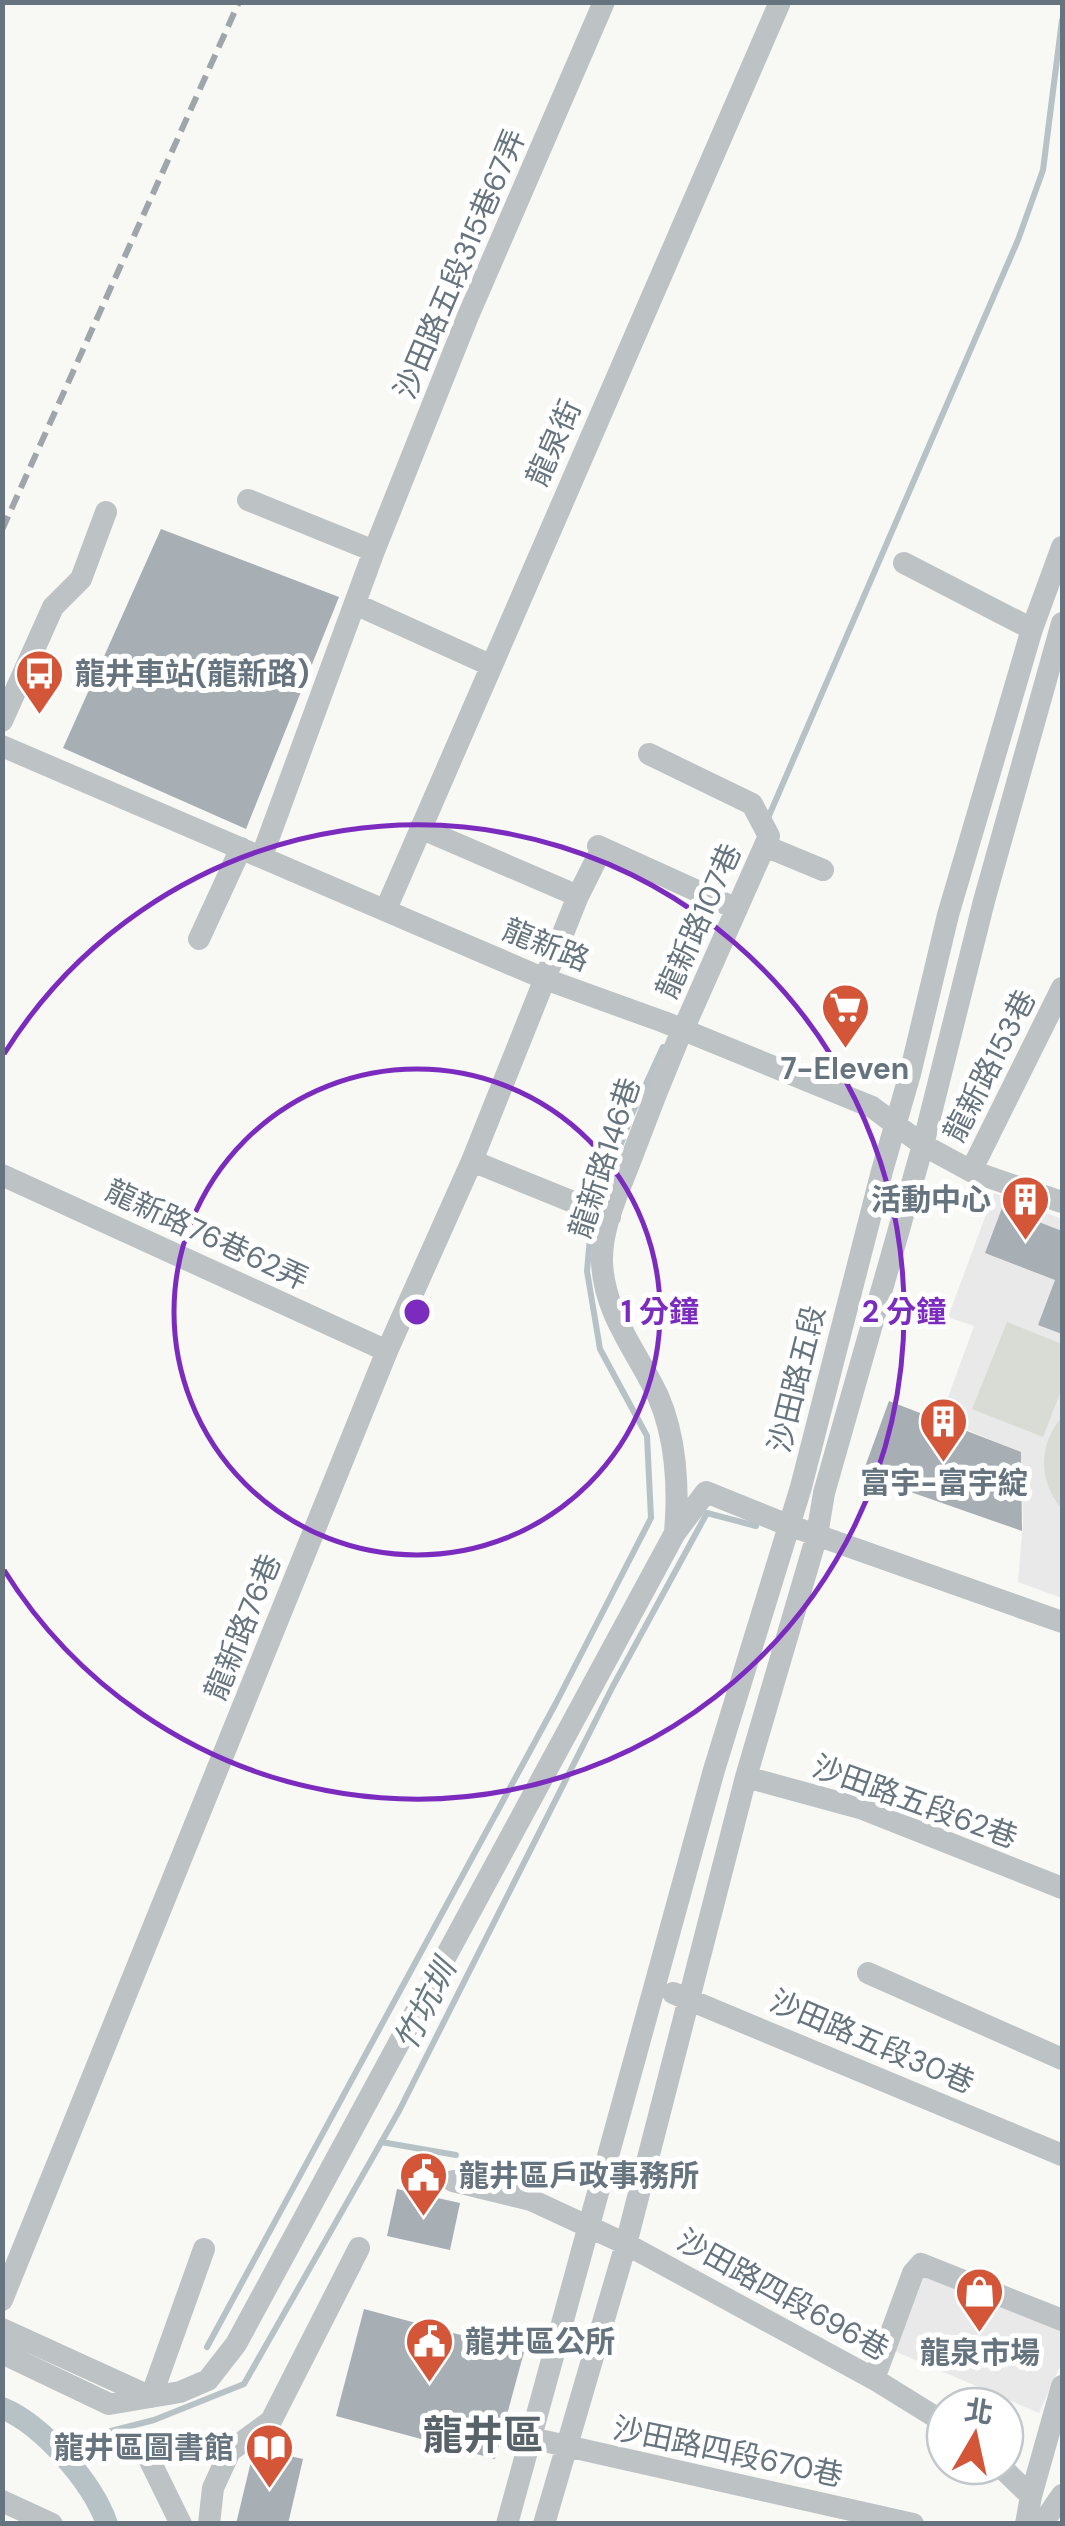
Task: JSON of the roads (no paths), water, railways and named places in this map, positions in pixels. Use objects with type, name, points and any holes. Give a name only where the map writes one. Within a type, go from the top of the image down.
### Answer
[{"type":"street","name":"沙田路五段315巷67弄","points":[[199,939],[251,852],[468,316],[604,2]]},
{"type":"street","name":"龍泉街","points":[[386,909],[780,2]]},
{"type":"street","points":[[248,500],[374,551]]},
{"type":"street","points":[[2,721],[54,608],[81,579],[106,512]]},
{"type":"street","name":"沙田路五段","points":[[507,2524],[714,1770],[801,1487],[948,916],[1034,623],[1062,548]]},
{"type":"street","points":[[904,563],[1034,623],[1062,625]]},
{"type":"street","points":[[354,604],[490,665]]},
{"type":"street","name":"沙田路五段","points":[[544,2524],[626,2244],[746,1777],[924,1145],[984,901],[1062,625]]},
{"type":"street","name":"龍新路","points":[[2,746],[545,979],[872,1107],[924,1145],[971,1170],[1062,1202]]},
{"type":"street","points":[[649,754],[752,804],[764,833],[823,870]]},
{"type":"street","points":[[420,828],[578,896]]},
{"type":"street","name":"龍新路107巷","points":[[676,1028],[764,833]]},
{"type":"street","name":"龍新路76巷","points":[[2,2300],[387,1350],[472,1162],[600,848],[730,906]]},
{"type":"street","name":"龍新路153巷","points":[[971,1170],[1052,1032],[1062,988]]},
{"type":"street","name":"龍新路146巷","points":[[675,1533],[676,1484],[668,1431],[658,1398],[624,1338],[606,1291],[601,1213],[676,1028]]},
{"type":"street","points":[[472,1162],[601,1213]]},
{"type":"street","name":"龍新路76巷62弄","points":[[2,1175],[387,1350]]},
{"type":"street","points":[[2,2353],[109,2404],[180,2392],[208,2380],[236,2344],[675,1533],[706,1492],[1062,1622]]},
{"type":"street","name":"沙田路五段62巷","points":[[746,1777],[862,1810],[1062,1888]]},
{"type":"street","points":[[868,1973],[1062,2060]]},
{"type":"street","name":"沙田路五段30巷","points":[[656,1987],[1062,2155]]},
{"type":"street","name":"沙田路四段696巷","points":[[453,2181],[531,2200],[626,2244],[925,2410]]},
{"type":"street","points":[[208,2524],[213,2488],[230,2452],[270,2421],[358,2248]]},
{"type":"street","points":[[151,2396],[204,2249]]},
{"type":"street","points":[[874,2379],[913,2273],[921,2264],[1062,2320]]},
{"type":"street","points":[[2,2329],[151,2396]]},
{"type":"street","points":[[555,2351],[592,2360]]},
{"type":"street","points":[[1026,2524],[1062,2386]]},
{"type":"street","name":"沙田路四段670巷","points":[[531,2438],[828,2514],[913,2524]]},
{"type":"street","points":[[150,2461],[180,2524]]},
{"type":"street","points":[[1021,2486],[1031,2496]]},
{"type":"street","points":[[1042,2524],[1062,2496]]},
{"type":"street","points":[[2,2501],[52,2524]]},
{"type":"waterway","points":[[768,818],[1018,240],[1043,170],[1062,20]]},
{"type":"waterway","points":[[207,2347],[556,1703],[651,1518],[647,1436],[600,1349],[587,1271],[591,1226],[632,1114],[663,1047]]},
{"type":"waterway","name":"竹坑圳","points":[[56,2445],[154,2420],[244,2384],[399,2111],[613,1686],[707,1513],[756,1526]]},
{"type":"waterway","points":[[381,2142],[456,2155]]},
{"type":"waterway","points":[[2,2408],[34,2428],[65,2457],[90,2491],[107,2524]]},
{"type":"railway","points":[[2,530],[239,2]]},
{"type":"place","name":"龍井車站(龍新路)","points":[[40,716]]},
{"type":"place","name":"7-Eleven","points":[[845,1050]]},
{"type":"place","name":"活動中心","points":[[1026,1242]]},
{"type":"place","name":"富宇-富宇綻","points":[[944,1464]]},
{"type":"place","name":"龍井區戶政事務所","points":[[424,2218]]},
{"type":"place","name":"龍泉市場","points":[[980,2334]]},
{"type":"place","name":"龍井區公所","points":[[430,2384]]},
{"type":"place","name":"龍井區圖書館","points":[[269,2490]]},
{"type":"district","name":"龍井區","points":[[483,2435]]}]
